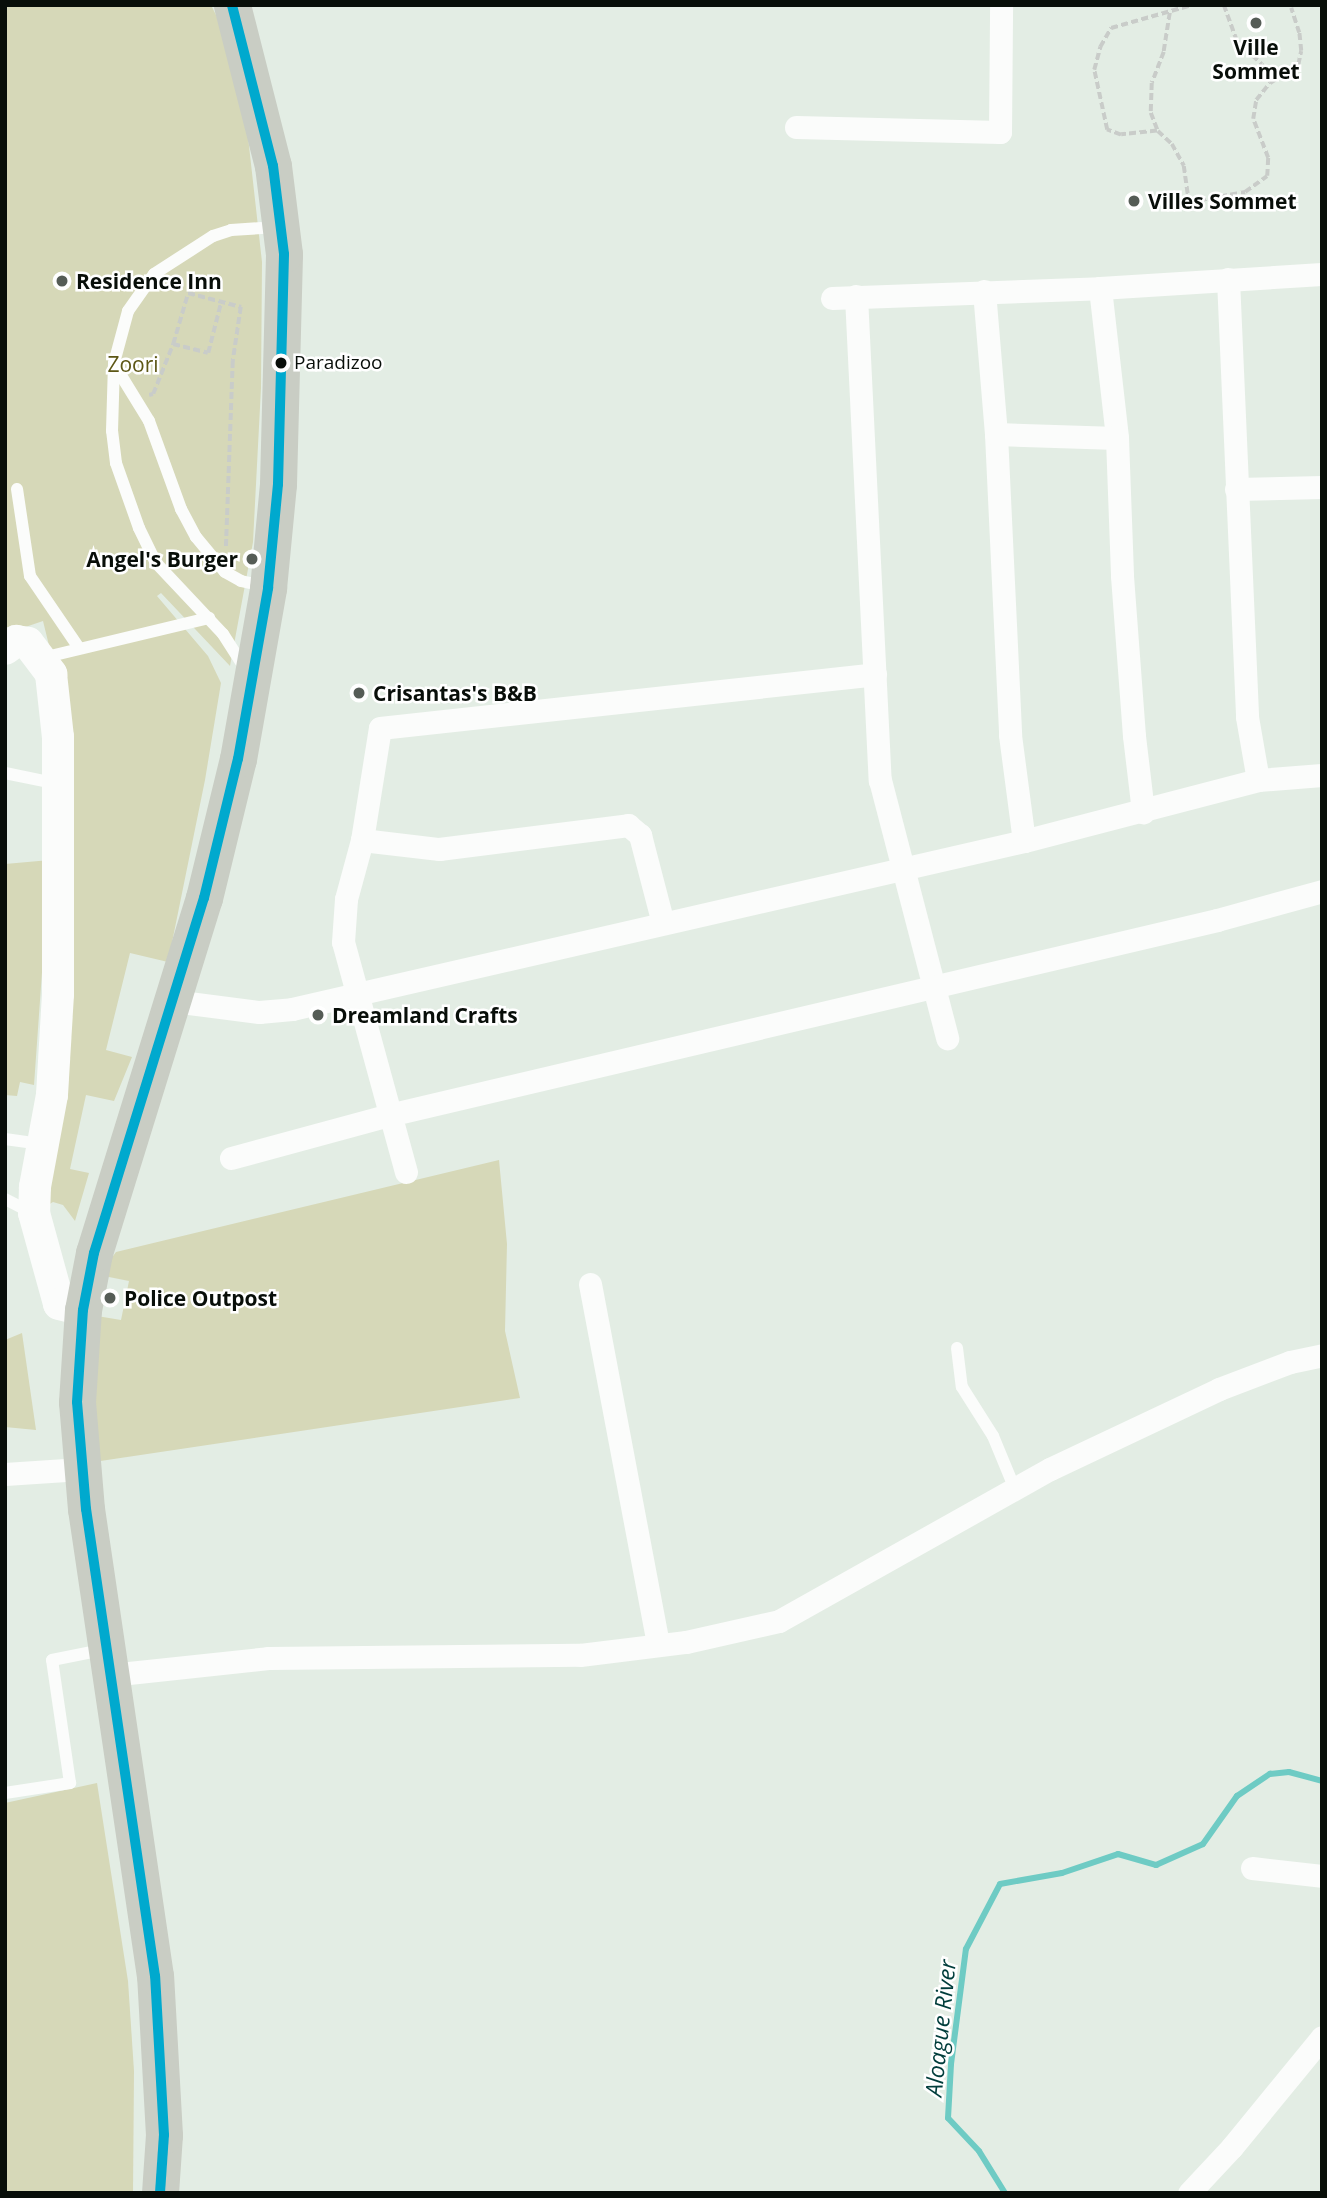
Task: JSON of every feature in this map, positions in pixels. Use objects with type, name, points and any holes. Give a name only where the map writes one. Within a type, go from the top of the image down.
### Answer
[{"type":"main road","points":[[160,2193],[164,2135],[156,1989],[81,1469],[76,1402],[83,1310],[94,1253],[173,1001],[229,802],[268,588],[278,484],[283,365],[281,227],[262,114],[232,5]]},
{"type":"street","points":[[796,127],[1000,132],[1001,5]]},
{"type":"street","points":[[832,298],[1100,288],[1322,274]]},
{"type":"street","points":[[1228,279],[1247,717],[1258,780]]},
{"type":"street","points":[[1100,288],[1117,439],[1122,576],[1134,736],[1143,812]]},
{"type":"street","points":[[985,291],[996,434],[1010,734],[1024,841]]},
{"type":"street","points":[[856,296],[880,780],[947,1038]]},
{"type":"street","points":[[996,434],[1117,439]]},
{"type":"street","points":[[1236,489],[1322,488]]},
{"type":"street","points":[[5,649],[16,640],[28,643],[51,674],[58,737],[56,1052],[34,1213],[59,1304],[83,1310]]},
{"type":"street","points":[[407,1172],[343,942],[343,918],[362,839],[380,728],[875,674]]},
{"type":"street","points":[[173,1001],[259,1012],[292,1009],[1024,841],[1258,780],[1322,775]]},
{"type":"street","points":[[362,839],[439,849],[628,825],[640,835],[663,923]]},
{"type":"street","points":[[231,1158],[389,1115],[1217,920],[1322,891]]},
{"type":"street","points":[[590,1284],[658,1645]]},
{"type":"street","points":[[108,1662],[580,1655],[658,1645],[779,1621],[1050,1469],[1219,1389],[1290,1362],[1322,1355]]},
{"type":"street","points":[[5,1474],[81,1469]]},
{"type":"street","points":[[1252,1868],[1322,1876]]},
{"type":"street","points":[[1189,2193],[1232,2147],[1322,2037]]},
{"type":"lane","points":[[253,682],[223,634],[156,563],[126,498],[116,463],[113,430],[114,363],[128,311],[154,274],[213,236],[258,226],[281,227]]},
{"type":"lane","points":[[114,363],[149,421],[181,509],[195,537],[225,572],[241,581],[268,588]]},
{"type":"lane","points":[[16,489],[30,576],[79,648]]},
{"type":"lane","points":[[40,658],[209,618]]},
{"type":"lane","points":[[5,773],[58,784]]},
{"type":"lane","points":[[5,1139],[42,1144]]},
{"type":"lane","points":[[5,1199],[34,1213]]},
{"type":"lane","points":[[957,1348],[962,1387],[993,1436],[1015,1489]]},
{"type":"lane","points":[[5,1793],[70,1783],[52,1660],[108,1662]]},
{"type":"path","points":[[1158,131],[1121,135],[1107,130],[1094,70],[1100,47],[1111,27],[1192,5]]},
{"type":"path","points":[[1224,5],[1237,41],[1262,64],[1270,83]]},
{"type":"path","points":[[1170,13],[1164,52],[1152,83],[1151,113],[1158,131],[1172,144],[1184,166],[1189,202],[1245,192],[1267,176],[1268,158],[1253,119],[1256,100],[1270,83],[1298,65],[1301,51],[1299,33],[1291,8]]},
{"type":"path","points":[[137,399],[153,394],[173,344],[188,293],[241,307],[233,361],[225,572]]},
{"type":"path","points":[[173,344],[208,353],[222,301]]},
{"type":"green space","name":"Zoori","points":[[5,5],[211,5],[219,21],[248,137],[262,262],[261,388],[253,542],[230,666],[161,593],[157,596],[208,656],[221,683],[205,780],[168,962],[130,953],[106,1050],[132,1057],[114,1101],[86,1095],[70,1169],[89,1173],[75,1221],[63,1205],[53,1202],[38,1211],[55,670],[43,621],[5,634]]},
{"type":"green space","points":[[50,860],[34,1085],[20,1082],[17,1096],[5,1095],[5,864]]},
{"type":"green space","points":[[499,1160],[507,1244],[505,1331],[520,1398],[87,1463],[91,1315],[121,1320],[129,1281],[99,1275],[116,1252]]},
{"type":"green space","points":[[22,1333],[36,1430],[5,1427],[5,1340]]},
{"type":"green space","points":[[97,1783],[128,1981],[134,2071],[133,2193],[5,2193],[5,1803]]},
{"type":"waterway","name":"Aloague River","points":[[1005,2193],[979,2151],[948,2118],[951,2064],[966,1949],[1000,1884],[1062,1873],[1118,1854],[1156,1865],[1203,1844],[1237,1796],[1270,1774],[1289,1772],[1322,1781]]},
{"type":"transit line","points":[[160,2193],[164,2135],[155,1976],[86,1509],[77,1402],[83,1310],[94,1253],[204,898],[238,759],[268,588],[278,484],[284,254],[273,166],[232,5]]},
{"type":"place","name":"Ville Sommet","points":[[1256,23]]},
{"type":"place","name":"Villes Sommet","points":[[1134,201]]},
{"type":"place","name":"Residence Inn","points":[[62,281]]},
{"type":"place","name":"Paradizoo","points":[[281,363]]},
{"type":"place","name":"Angel's Burger","points":[[252,559]]},
{"type":"place","name":"Crisantas's B&B","points":[[359,693]]},
{"type":"place","name":"Dreamland Crafts","points":[[318,1015]]},
{"type":"place","name":"Police Outpost","points":[[110,1298]]}]
